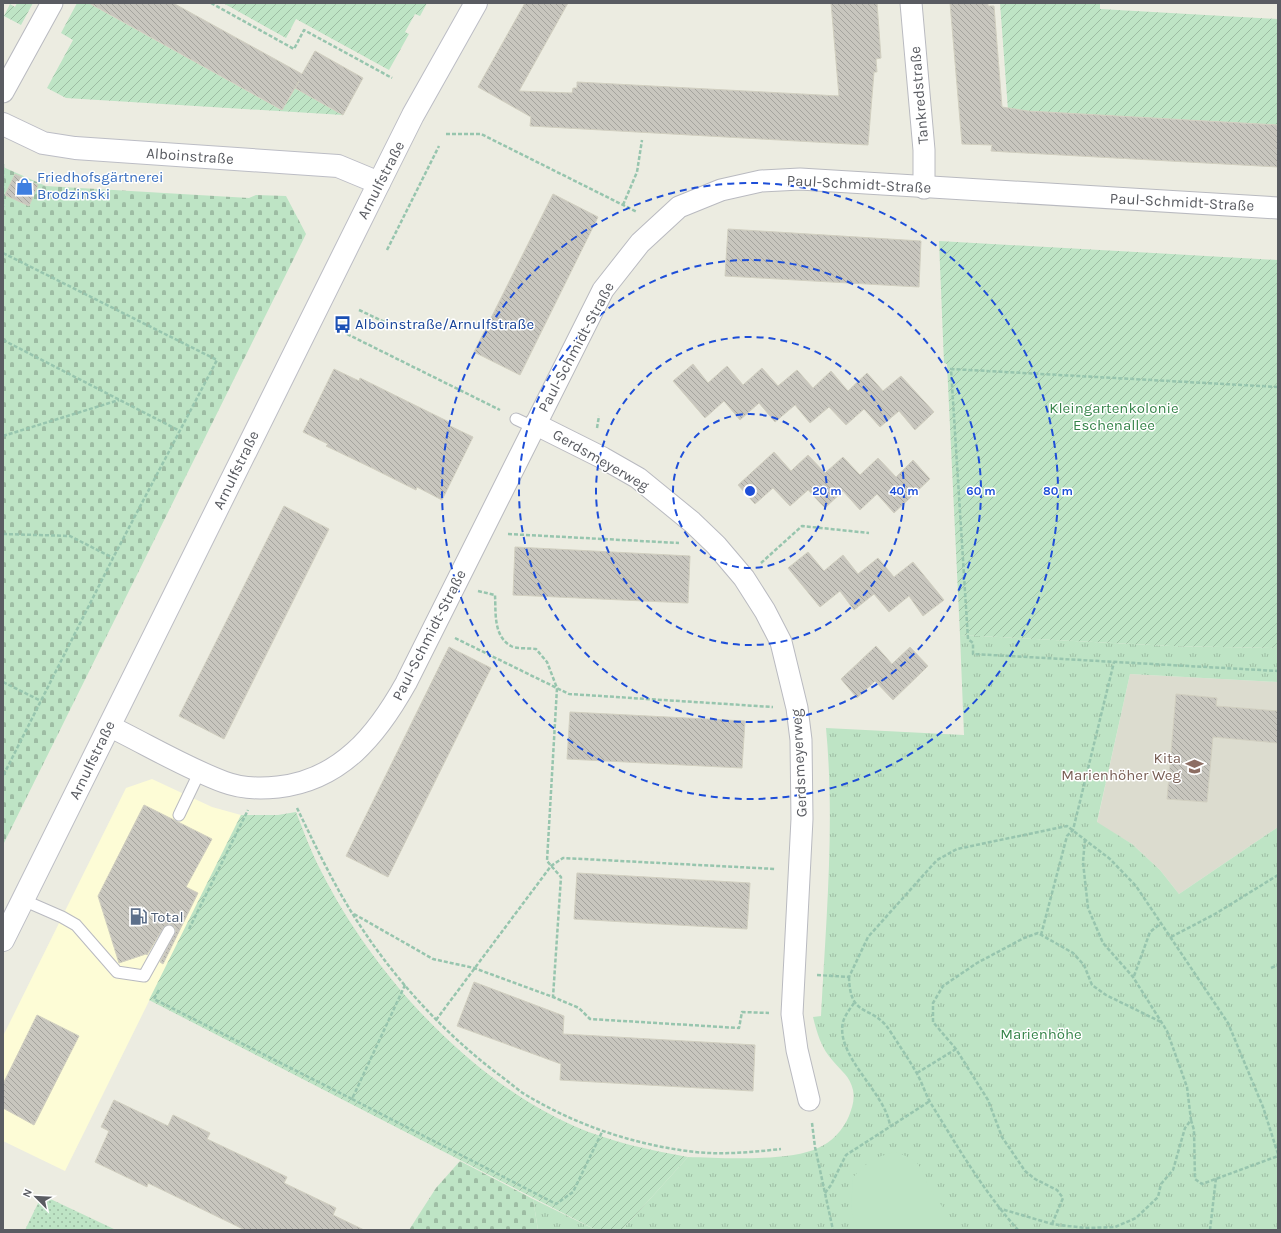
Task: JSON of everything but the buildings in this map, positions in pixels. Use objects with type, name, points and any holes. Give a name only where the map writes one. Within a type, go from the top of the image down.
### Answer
[{"type":"main road","name":"Arnulfstraße","points":[[3,940],[379,183],[414,115],[476,3]]},
{"type":"main road","name":"Alboinstraße","points":[[3,124],[43,143],[75,148],[338,166],[379,183]]},
{"type":"street","points":[[3,92],[52,3]]},
{"type":"street","name":"Tankredstraße","points":[[911,3],[924,150],[924,188]]},
{"type":"street","name":"Paul-Schmidt-Straße","points":[[109,726],[224,782],[249,787],[287,786],[322,776],[358,749],[390,711],[406,684],[528,423],[603,290],[640,242],[680,207],[721,190],[761,181],[800,179],[924,188],[1278,208]]},
{"type":"street","name":"Gerdsmeyerweg","points":[[528,423],[603,458],[638,478],[692,522],[716,545],[744,578],[765,611],[781,642],[797,708],[802,768],[802,819],[792,1014],[797,1050],[809,1100]]},
{"type":"lane","points":[[179,816],[200,771]]},
{"type":"lane","points":[[23,900],[62,917],[76,925],[117,972],[144,976],[168,931]]},
{"type":"path","points":[[211,3],[294,49],[304,30],[392,78]]},
{"type":"path","points":[[446,134],[481,134],[642,215]]},
{"type":"path","points":[[623,205],[637,172],[642,140]]},
{"type":"path","points":[[387,250],[439,146]]},
{"type":"path","points":[[3,164],[3,207]]},
{"type":"path","points":[[3,252],[217,360],[113,558],[3,776]]},
{"type":"path","points":[[359,310],[389,324]]},
{"type":"path","points":[[342,324],[350,328]]},
{"type":"path","points":[[346,334],[528,423]]},
{"type":"path","points":[[3,340],[180,430]]},
{"type":"path","points":[[1278,387],[951,369],[968,639],[973,644],[973,654],[1278,671]]},
{"type":"path","points":[[3,436],[120,400]]},
{"type":"path","points":[[594,434],[599,416]]},
{"type":"path","points":[[760,564],[802,526],[869,533]]},
{"type":"path","points":[[3,534],[70,536],[113,558]]},
{"type":"path","points":[[508,534],[687,543]]},
{"type":"path","points":[[471,590],[495,594],[496,628],[502,638],[511,646],[536,649],[547,662],[557,688],[547,861],[561,877],[553,997]]},
{"type":"path","points":[[455,638],[570,694],[781,707]]},
{"type":"path","points":[[1041,935],[1067,836],[1073,830],[1114,662]]},
{"type":"path","points":[[3,682],[41,701]]},
{"type":"path","points":[[296,807],[352,913],[389,966],[436,1020],[470,1053],[524,1095],[563,1115],[602,1132],[652,1145],[696,1152],[733,1153],[781,1149]]},
{"type":"path","points":[[186,936],[248,810]]},
{"type":"path","points":[[1018,1230],[998,1208],[930,1101],[917,1073],[887,1026],[872,1013],[854,1003],[850,994],[849,978],[868,937],[937,860],[957,849],[1067,826],[1085,838],[1110,859],[1136,886],[1228,1023],[1263,1107],[1278,1155],[1202,1184],[1195,1180],[1194,1130],[1191,1120],[1187,1087],[1178,1059],[1167,1031],[1134,977],[1103,943],[1088,908],[1083,862],[1085,838]]},
{"type":"path","points":[[436,1020],[551,866],[563,858],[778,869]]},
{"type":"path","points":[[1171,937],[1215,914],[1278,875]]},
{"type":"path","points":[[352,913],[433,959],[474,968],[553,997],[580,1008],[590,1018],[739,1028],[742,1012],[792,1014]]},
{"type":"path","points":[[1134,977],[1140,955],[1150,932],[1161,923]]},
{"type":"path","points":[[1052,1224],[1063,1198],[1057,1190],[1035,1179],[1025,1171],[1002,1136],[988,1100],[956,1049],[933,1022],[933,1003],[943,986],[977,963],[1024,938],[1038,934],[1073,953],[1084,965],[1092,985],[1106,995],[1161,1022]]},
{"type":"path","points":[[1271,968],[1278,964]]},
{"type":"path","points":[[794,973],[849,978]]},
{"type":"path","points":[[161,985],[154,999],[556,1204],[573,1192],[602,1132]]},
{"type":"path","points":[[352,1099],[405,985]]},
{"type":"path","points":[[854,1003],[843,1024],[844,1038],[852,1059],[884,1108],[889,1118],[890,1126]]},
{"type":"path","points":[[917,1073],[956,1049]]},
{"type":"path","points":[[809,1100],[815,1147],[833,1230]]},
{"type":"path","points":[[825,1193],[831,1185],[846,1155],[930,1101]]},
{"type":"path","points":[[998,1208],[1052,1224],[1085,1228],[1115,1227],[1136,1218],[1158,1197],[1161,1184],[1173,1170],[1186,1128],[1191,1120]]},
{"type":"path","points":[[1210,1230],[1216,1178]]},
{"type":"shaded area","name":"Kita Marienhöher Weg","points":[[1130,674],[1278,682],[1278,827],[1179,894],[1160,870],[1132,844],[1097,823]]},
{"type":"shaded area","points":[[152,779],[212,807],[241,815],[65,1171],[3,1141],[3,1036],[126,788]]},
{"type":"green space","points":[[17,3],[33,3],[21,25],[4,16],[10,4],[15,7]]},
{"type":"green space","points":[[77,3],[93,3],[92,5],[282,110],[295,88],[343,115],[66,98],[47,88],[73,40],[61,33]]},
{"type":"green space","points":[[223,3],[427,3],[420,16],[415,14],[405,32],[409,34],[389,70],[296,19],[286,38]]},
{"type":"green space","points":[[1000,3],[1100,3],[1100,9],[1278,19],[1278,125],[1008,110]]},
{"type":"green space","points":[[3,167],[46,186],[249,198],[256,195],[286,196],[306,234],[3,845]]},
{"type":"green space","name":"Kleingartenkolonie Eschenallee","points":[[939,241],[1278,260],[1278,648],[1171,646],[960,635],[947,364],[944,363]]},
{"type":"green space","name":"Marienhöhe","points":[[960,635],[1171,646],[1278,648],[1278,682],[1130,674],[1097,822],[1132,844],[1160,870],[1179,894],[1278,827],[1278,1230],[622,1230],[688,1157],[754,1158],[790,1155],[805,1152],[818,1148],[828,1142],[840,1131],[847,1121],[854,1094],[852,1085],[822,1046],[813,1017],[821,1016],[829,872],[830,800],[826,728],[964,735]]},
{"type":"green space","points":[[296,812],[321,871],[342,910],[368,948],[396,985],[427,1020],[461,1052],[497,1081],[535,1106],[574,1126],[602,1137],[630,1145],[688,1157],[622,1230],[596,1230],[149,1000],[241,815],[278,815]]},
{"type":"green space","points":[[894,1152],[913,1160],[918,1164],[934,1195],[960,1230],[858,1230],[851,1210],[853,1177],[872,1159]]},
{"type":"green space","points":[[460,1161],[533,1199],[538,1230],[409,1230],[436,1188]]},
{"type":"green space","points":[[42,1195],[116,1230],[25,1230]]},
{"type":"green space","points":[[533,1199],[596,1230],[538,1230]]},
{"type":"place","name":"Friedhofsgärtnerei Brodzinski","points":[[24,186]]},
{"type":"place","name":"Alboinstraße/Arnulfstraße","points":[[342,324]]},
{"type":"place","name":"Kita Marienhöher Weg","points":[[1194,767]]},
{"type":"place","name":"Total","points":[[138,917]]}]
